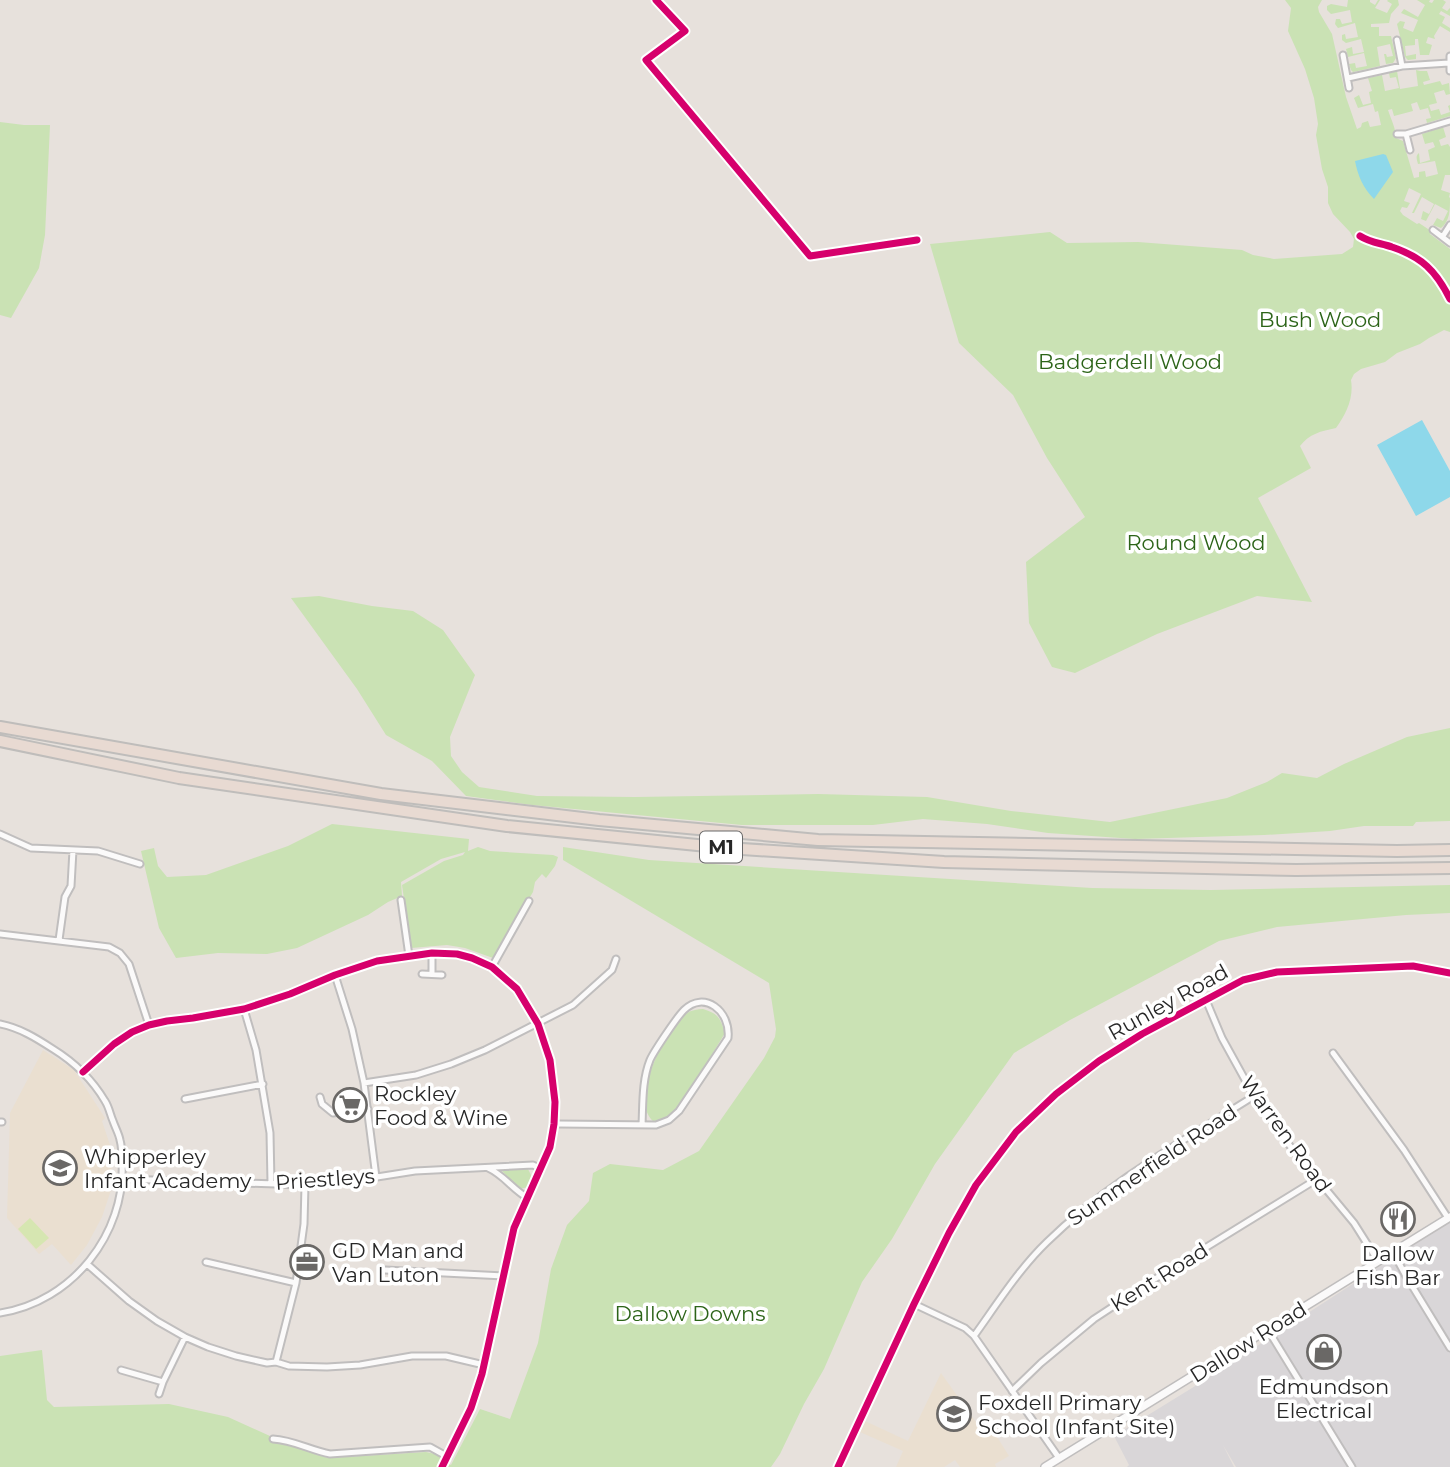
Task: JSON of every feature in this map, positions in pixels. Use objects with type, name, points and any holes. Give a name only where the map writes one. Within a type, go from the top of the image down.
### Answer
[{"type":"highway","name":"M1","points":[[0,727],[381,794],[599,820],[818,840],[1450,850]]},
{"type":"highway","name":"M1","points":[[0,741],[179,778],[456,819],[727,848],[944,862],[1296,870],[1450,868]]},
{"type":"street","points":[[1397,40],[1402,66]]},
{"type":"street","points":[[1343,55],[1349,88]]},
{"type":"street","points":[[1450,56],[1450,71]]},
{"type":"street","points":[[1348,78],[1402,66],[1449,64]]},
{"type":"street","points":[[1397,134],[1406,134],[1450,121]]},
{"type":"street","points":[[1406,134],[1410,150]]},
{"type":"street","points":[[1443,236],[1450,225]]},
{"type":"street","points":[[1433,230],[1450,243]]},
{"type":"street","points":[[0,834],[31,848],[98,851],[140,864]]},
{"type":"street","points":[[59,940],[65,897],[71,886],[73,850]]},
{"type":"street","points":[[401,900],[409,956]]},
{"type":"street","points":[[492,967],[529,901]]},
{"type":"street","points":[[0,934],[108,947],[120,953],[129,964],[149,1025]]},
{"type":"street","points":[[432,953],[432,973]]},
{"type":"street","points":[[83,1072],[114,1044],[149,1025],[244,1009],[377,961],[432,953],[457,954],[492,967],[517,989],[538,1024],[550,1060],[555,1102],[554,1124],[550,1147],[514,1228],[487,1357],[471,1408],[442,1467]]},
{"type":"street","points":[[364,1083],[401,1078],[451,1064],[538,1024],[573,1005],[612,970],[616,959]]},
{"type":"street","name":"Runley Road","points":[[838,1467],[914,1304],[975,1185],[1016,1132],[1056,1094],[1098,1061],[1142,1034],[1244,980],[1277,972],[1413,967],[1450,973]]},
{"type":"street","points":[[422,974],[442,975]]},
{"type":"street","points":[[335,975],[352,1030],[364,1083],[376,1177]]},
{"type":"street","name":"Warren Road","points":[[1206,1000],[1222,1038],[1254,1096],[1290,1146],[1354,1223],[1378,1261]]},
{"type":"street","points":[[554,1124],[642,1125],[656,1125],[669,1120],[679,1111],[728,1038],[725,1015],[716,1007],[695,1003],[684,1009],[651,1057],[645,1077],[642,1125]]},
{"type":"street","points":[[244,1009],[256,1051],[270,1133],[271,1183]]},
{"type":"street","points":[[0,1024],[26,1032],[83,1072],[106,1102],[121,1142],[123,1179],[117,1208],[105,1238],[87,1264],[52,1294],[20,1309],[0,1314]]},
{"type":"street","points":[[1333,1053],[1404,1150],[1449,1218]]},
{"type":"street","points":[[185,1098],[262,1084]]},
{"type":"street","name":"Summerfield Road","points":[[975,1336],[1019,1272],[1070,1220],[1098,1197],[1254,1096]]},
{"type":"street","points":[[320,1097],[321,1104],[333,1113],[368,1109]]},
{"type":"street","name":"Priestleys","points":[[123,1179],[305,1185],[339,1183],[415,1171],[533,1165],[541,1169]]},
{"type":"street","points":[[485,1167],[499,1173],[528,1198]]},
{"type":"street","name":"Kent Road","points":[[1012,1391],[1094,1319],[1317,1179]]},
{"type":"street","points":[[276,1362],[296,1283],[304,1224],[305,1185]]},
{"type":"street","name":"Dallow Road","points":[[1045,1467],[1449,1218]]},
{"type":"street","points":[[1393,1252],[1450,1348]]},
{"type":"street","points":[[206,1262],[296,1283]]},
{"type":"street","points":[[87,1264],[129,1301],[157,1321],[185,1337],[236,1356],[289,1366],[360,1365],[412,1356],[446,1356],[484,1365]]},
{"type":"street","points":[[385,1270],[504,1276]]},
{"type":"street","points":[[914,1304],[965,1328],[975,1336],[1059,1458]]},
{"type":"street","points":[[1268,1330],[1352,1467]]},
{"type":"street","points":[[159,1394],[185,1337]]},
{"type":"street","points":[[121,1370],[163,1382]]},
{"type":"street","points":[[276,1439],[286,1439],[330,1454],[430,1447],[448,1457]]},
{"type":"shaded area","name":"Whipperley Infant Academy","points":[[43,1050],[74,1070],[105,1118],[102,1121],[111,1148],[112,1187],[102,1217],[87,1245],[71,1265],[52,1244],[39,1254],[7,1218],[10,1113]]},
{"type":"shaded area","points":[[1450,1221],[1450,1467],[1236,1467],[1223,1445],[1234,1467],[1127,1467],[1129,1465],[1114,1436]]},
{"type":"shaded area","name":"Foxdell Primary School (Infant Site)","points":[[941,1373],[983,1432],[991,1427],[1009,1456],[995,1464],[996,1467],[960,1467],[955,1460],[944,1467],[896,1467],[903,1451],[860,1432],[865,1421],[908,1441]]},
{"type":"green space","points":[[1285,0],[1322,0],[1318,7],[1319,12],[1332,34],[1346,97],[1357,129],[1368,121],[1370,127],[1381,125],[1378,111],[1375,112],[1373,104],[1358,108],[1354,98],[1359,95],[1363,105],[1371,103],[1369,92],[1372,91],[1368,78],[1382,75],[1385,91],[1399,88],[1396,77],[1390,78],[1389,73],[1397,71],[1400,89],[1418,86],[1416,70],[1427,71],[1430,80],[1423,82],[1424,85],[1440,81],[1442,85],[1449,83],[1450,94],[1446,95],[1444,90],[1434,93],[1437,103],[1429,105],[1431,111],[1439,109],[1441,115],[1450,112],[1450,116],[1427,123],[1426,119],[1431,118],[1428,108],[1420,110],[1417,102],[1411,104],[1413,111],[1394,116],[1392,109],[1388,110],[1396,138],[1403,141],[1414,178],[1419,177],[1419,172],[1425,171],[1426,177],[1438,174],[1435,161],[1418,164],[1419,153],[1420,163],[1430,160],[1428,150],[1435,147],[1433,142],[1425,144],[1422,134],[1443,127],[1446,137],[1439,140],[1441,146],[1448,144],[1450,147],[1450,175],[1445,175],[1441,190],[1450,193],[1449,215],[1444,225],[1441,228],[1433,225],[1437,218],[1443,221],[1448,211],[1435,204],[1426,221],[1421,219],[1423,211],[1429,214],[1434,204],[1422,197],[1412,213],[1421,194],[1409,188],[1404,201],[1410,203],[1400,211],[1431,231],[1430,234],[1450,249],[1450,332],[1444,330],[1397,353],[1385,362],[1361,369],[1354,374],[1348,406],[1336,428],[1316,434],[1300,446],[1311,468],[1258,498],[1312,602],[1257,596],[1157,634],[1075,673],[1052,667],[1029,623],[1026,562],[1085,517],[1047,458],[1013,395],[959,343],[930,244],[1050,232],[1067,243],[1138,242],[1242,250],[1274,259],[1342,254],[1353,247],[1354,239],[1333,214],[1328,203],[1328,187],[1316,135],[1318,124],[1314,98],[1305,69],[1288,31],[1291,8]]},
{"type":"green space","points":[[1348,0],[1370,0],[1375,5],[1380,0],[1375,8],[1387,13],[1392,4],[1387,1],[1398,0],[1399,5],[1391,14],[1389,23],[1371,24],[1371,27],[1379,27],[1379,36],[1391,36],[1396,58],[1393,63],[1386,64],[1384,54],[1387,57],[1393,56],[1390,44],[1377,47],[1380,66],[1353,72],[1351,70],[1349,64],[1355,63],[1356,68],[1367,66],[1364,53],[1348,57],[1346,49],[1352,47],[1353,54],[1364,52],[1361,39],[1346,43],[1342,40],[1342,35],[1345,34],[1346,39],[1358,37],[1355,23],[1338,28],[1335,24],[1336,19],[1340,19],[1342,24],[1352,22],[1350,10],[1331,14],[1327,10],[1327,6],[1331,4],[1347,7]]},
{"type":"green space","points":[[1417,0],[1446,2],[1442,8],[1447,11],[1450,8],[1450,16],[1441,11],[1439,14],[1445,17],[1442,23],[1450,28],[1450,32],[1440,26],[1435,39],[1428,37],[1426,43],[1432,45],[1429,55],[1420,55],[1418,39],[1415,39],[1415,45],[1405,46],[1406,56],[1416,54],[1416,59],[1408,60],[1405,57],[1397,24],[1400,21],[1405,22],[1403,28],[1413,32],[1418,20],[1401,13],[1404,9],[1418,17],[1425,5]]},
{"type":"green space","points":[[0,122],[50,125],[45,235],[39,268],[11,318],[0,315]]},
{"type":"green space","points":[[319,596],[413,611],[443,630],[475,675],[450,737],[451,756],[462,772],[479,787],[537,796],[818,794],[927,797],[1011,811],[1110,822],[1227,798],[1282,773],[1317,778],[1407,737],[1450,728],[1450,821],[1416,822],[1413,826],[1364,826],[1264,835],[1135,839],[1048,833],[987,824],[923,819],[873,825],[742,825],[466,796],[432,761],[386,735],[357,689],[291,598]]},
{"type":"green space","points":[[332,824],[469,839],[468,851],[478,847],[490,851],[558,857],[546,878],[542,874],[535,882],[533,892],[493,958],[447,945],[411,948],[402,885],[465,852],[441,859],[401,882],[402,896],[297,948],[267,954],[218,953],[176,958],[159,928],[141,851],[154,848],[158,866],[167,877],[206,875],[288,846]]},
{"type":"green space","name":"Dallow Downs","points":[[563,847],[649,860],[1092,888],[1211,890],[1450,885],[1450,913],[1277,927],[1219,941],[1070,1020],[1014,1053],[935,1164],[892,1239],[862,1282],[824,1369],[771,1467],[0,1467],[0,1356],[42,1350],[47,1400],[54,1407],[169,1404],[228,1417],[292,1446],[328,1458],[426,1452],[435,1454],[451,1465],[480,1409],[510,1419],[538,1343],[551,1269],[567,1225],[589,1201],[593,1173],[610,1164],[663,1170],[699,1151],[764,1058],[775,1037],[776,1029],[769,983],[563,860]]},
{"type":"green space","points":[[703,1009],[718,1017],[725,1033],[682,1104],[669,1116],[654,1122],[647,1112],[645,1098],[647,1082],[660,1048],[678,1021],[689,1012]]},
{"type":"green space","points":[[501,1169],[528,1169],[532,1177],[528,1187],[520,1189]]},
{"type":"green space","points":[[30,1218],[49,1238],[36,1249],[18,1229]]},
{"type":"water","points":[[1386,155],[1393,172],[1374,199],[1362,182],[1355,161]]},
{"type":"water","points":[[1422,420],[1450,471],[1450,497],[1416,516],[1377,445]]},
{"type":"cycle path","points":[[656,0],[685,31],[646,60],[810,256],[917,240]]},
{"type":"cycle path","points":[[1360,236],[1420,260],[1439,280],[1450,299]]},
{"type":"cycle path","points":[[83,1072],[114,1044],[149,1025],[244,1009],[377,961],[432,953],[457,954],[492,967],[517,989],[538,1024],[550,1060],[555,1102],[554,1124],[550,1147],[514,1228],[482,1374],[471,1408],[442,1467]]},
{"type":"cycle path","points":[[838,1467],[914,1304],[976,1185],[1016,1132],[1056,1094],[1099,1061],[1142,1034],[1243,980],[1277,972],[1413,966],[1450,973]]},
{"type":"place","name":"Rockley Food & Wine","points":[[350,1105]]},
{"type":"place","name":"Whipperley Infant Academy","points":[[60,1168]]},
{"type":"place","name":"Dallow Fish Bar","points":[[1398,1219]]},
{"type":"place","name":"GD Man and Van Luton","points":[[307,1262]]},
{"type":"place","name":"Edmundson Electrical","points":[[1324,1352]]},
{"type":"place","name":"Foxdell Primary School (Infant Site)","points":[[954,1414]]},
{"type":"park label","name":"Bush Wood","points":[[1320,319]]},
{"type":"park label","name":"Badgerdell Wood","points":[[1130,361]]},
{"type":"park label","name":"Round Wood","points":[[1196,542]]}]
